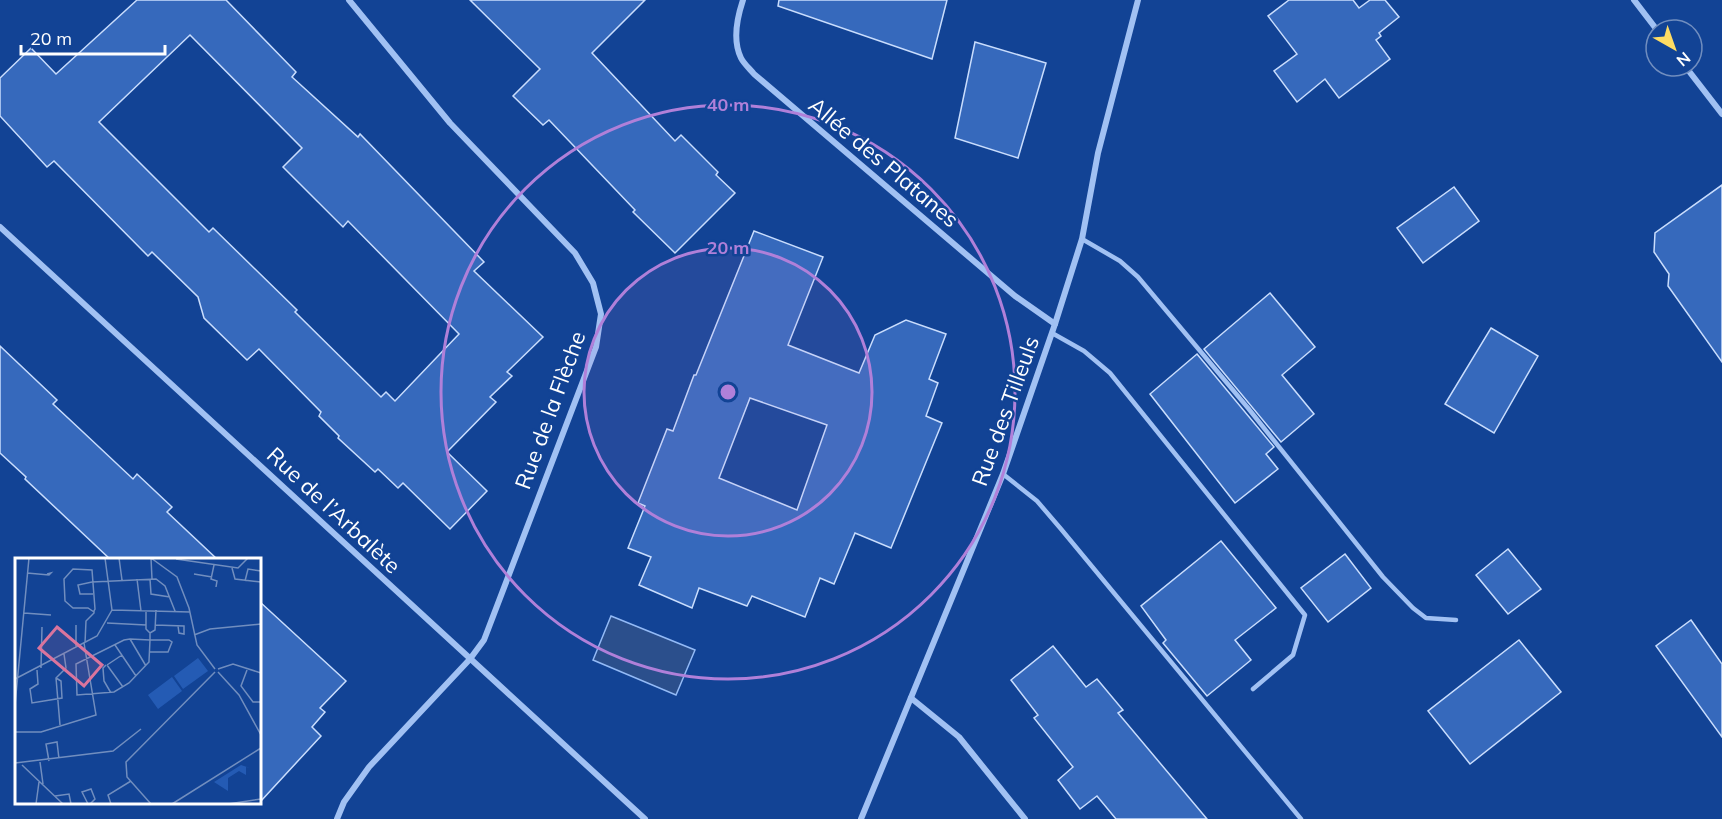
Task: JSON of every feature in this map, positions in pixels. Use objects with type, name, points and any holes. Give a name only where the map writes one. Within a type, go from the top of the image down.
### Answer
[{"type":"street","name":"Rue de la Flèche","points":[[337,819],[344,802],[369,767],[470,659],[484,640],[596,347],[601,314],[593,283],[575,253],[450,123],[349,0]]},
{"type":"street","name":"Allée des Platanes","points":[[743,0],[737,17],[736,40],[741,59],[754,74],[1015,296],[1055,324]]},
{"type":"street","name":"Rue des Tilleuls","points":[[861,819],[1003,474],[1052,333],[1082,239],[1098,153],[1138,0]]},
{"type":"street","points":[[1634,0],[1648,18]]},
{"type":"street","points":[[1694,78],[1722,114]]},
{"type":"street","name":"Rue de l’Arbalète","points":[[0,227],[645,819]]},
{"type":"street","points":[[911,698],[959,737],[1025,819]]},
{"type":"lane","points":[[1082,239],[1120,261],[1138,277],[1248,408],[1383,577],[1413,608],[1426,618],[1456,620]]},
{"type":"lane","points":[[1052,333],[1084,351],[1110,373],[1305,615],[1293,655],[1253,689]]},
{"type":"lane","points":[[1003,474],[1037,501],[1301,819]]},
{"type":"water","points":[[611,616],[695,650],[676,695],[593,660]]},
{"type":"building","points":[[137,0],[226,0],[296,72],[292,77],[358,137],[360,134],[484,262],[474,271],[543,337],[507,372],[512,376],[490,397],[496,402],[447,452],[487,491],[450,529],[403,483],[398,488],[378,469],[375,472],[338,438],[339,436],[319,416],[321,412],[259,349],[247,360],[204,318],[198,297],[152,252],[148,256],[54,161],[47,167],[0,116],[0,78],[31,48],[56,74]],"holes":[[[190,35],[302,148],[283,167],[343,227],[348,221],[459,334],[395,401],[386,392],[381,397],[213,228],[209,232],[99,122]]]},
{"type":"building","points":[[470,0],[645,0],[592,53],[675,141],[681,135],[718,172],[716,175],[735,193],[675,253],[633,212],[635,210],[549,120],[543,125],[513,96],[540,69]]},
{"type":"building","points":[[779,0],[947,0],[932,59],[778,6]]},
{"type":"building","points":[[1289,0],[1353,0],[1359,8],[1370,0],[1385,0],[1399,17],[1379,33],[1381,36],[1376,40],[1390,59],[1339,98],[1325,79],[1297,102],[1274,71],[1297,54],[1268,16]]},
{"type":"building","points":[[975,42],[1046,63],[1018,158],[955,138]]},
{"type":"building","points":[[1722,185],[1722,362],[1668,286],[1669,274],[1654,252],[1655,233]]},
{"type":"building","points":[[1454,187],[1479,221],[1423,263],[1397,228]]},
{"type":"building","points":[[754,231],[823,257],[788,345],[859,373],[875,335],[906,320],[946,334],[929,379],[938,383],[926,416],[942,423],[891,548],[855,533],[834,584],[820,578],[805,617],[752,596],[747,606],[699,588],[692,608],[639,585],[651,557],[628,548],[645,506],[638,503],[667,429],[673,431],[694,375],[696,375]],"holes":[[[750,398],[827,425],[797,510],[719,478]]]},
{"type":"building","points":[[1270,293],[1315,347],[1282,375],[1314,414],[1281,442],[1204,349]]},
{"type":"building","points":[[1491,328],[1538,356],[1494,433],[1445,404]]},
{"type":"building","points":[[0,346],[57,400],[53,404],[133,479],[137,474],[172,507],[167,512],[216,558],[109,558],[0,453]]},
{"type":"building","points":[[1197,354],[1274,447],[1266,454],[1278,469],[1235,503],[1150,394]]},
{"type":"building","points":[[1221,541],[1276,608],[1235,640],[1251,660],[1207,696],[1163,643],[1166,640],[1141,606]]},
{"type":"building","points":[[1508,549],[1541,589],[1508,614],[1476,575]]},
{"type":"building","points":[[1345,554],[1371,588],[1328,622],[1301,588]]},
{"type":"building","points":[[261,603],[346,681],[320,708],[325,712],[312,727],[321,736],[261,801]]},
{"type":"building","points":[[1691,620],[1722,664],[1722,737],[1656,646]]},
{"type":"building","points":[[1519,640],[1561,692],[1470,764],[1428,711]]},
{"type":"building","points":[[1053,646],[1086,687],[1097,679],[1123,710],[1118,713],[1207,819],[1116,819],[1097,796],[1080,809],[1058,780],[1073,767],[1034,718],[1038,715],[1011,680]]}]
